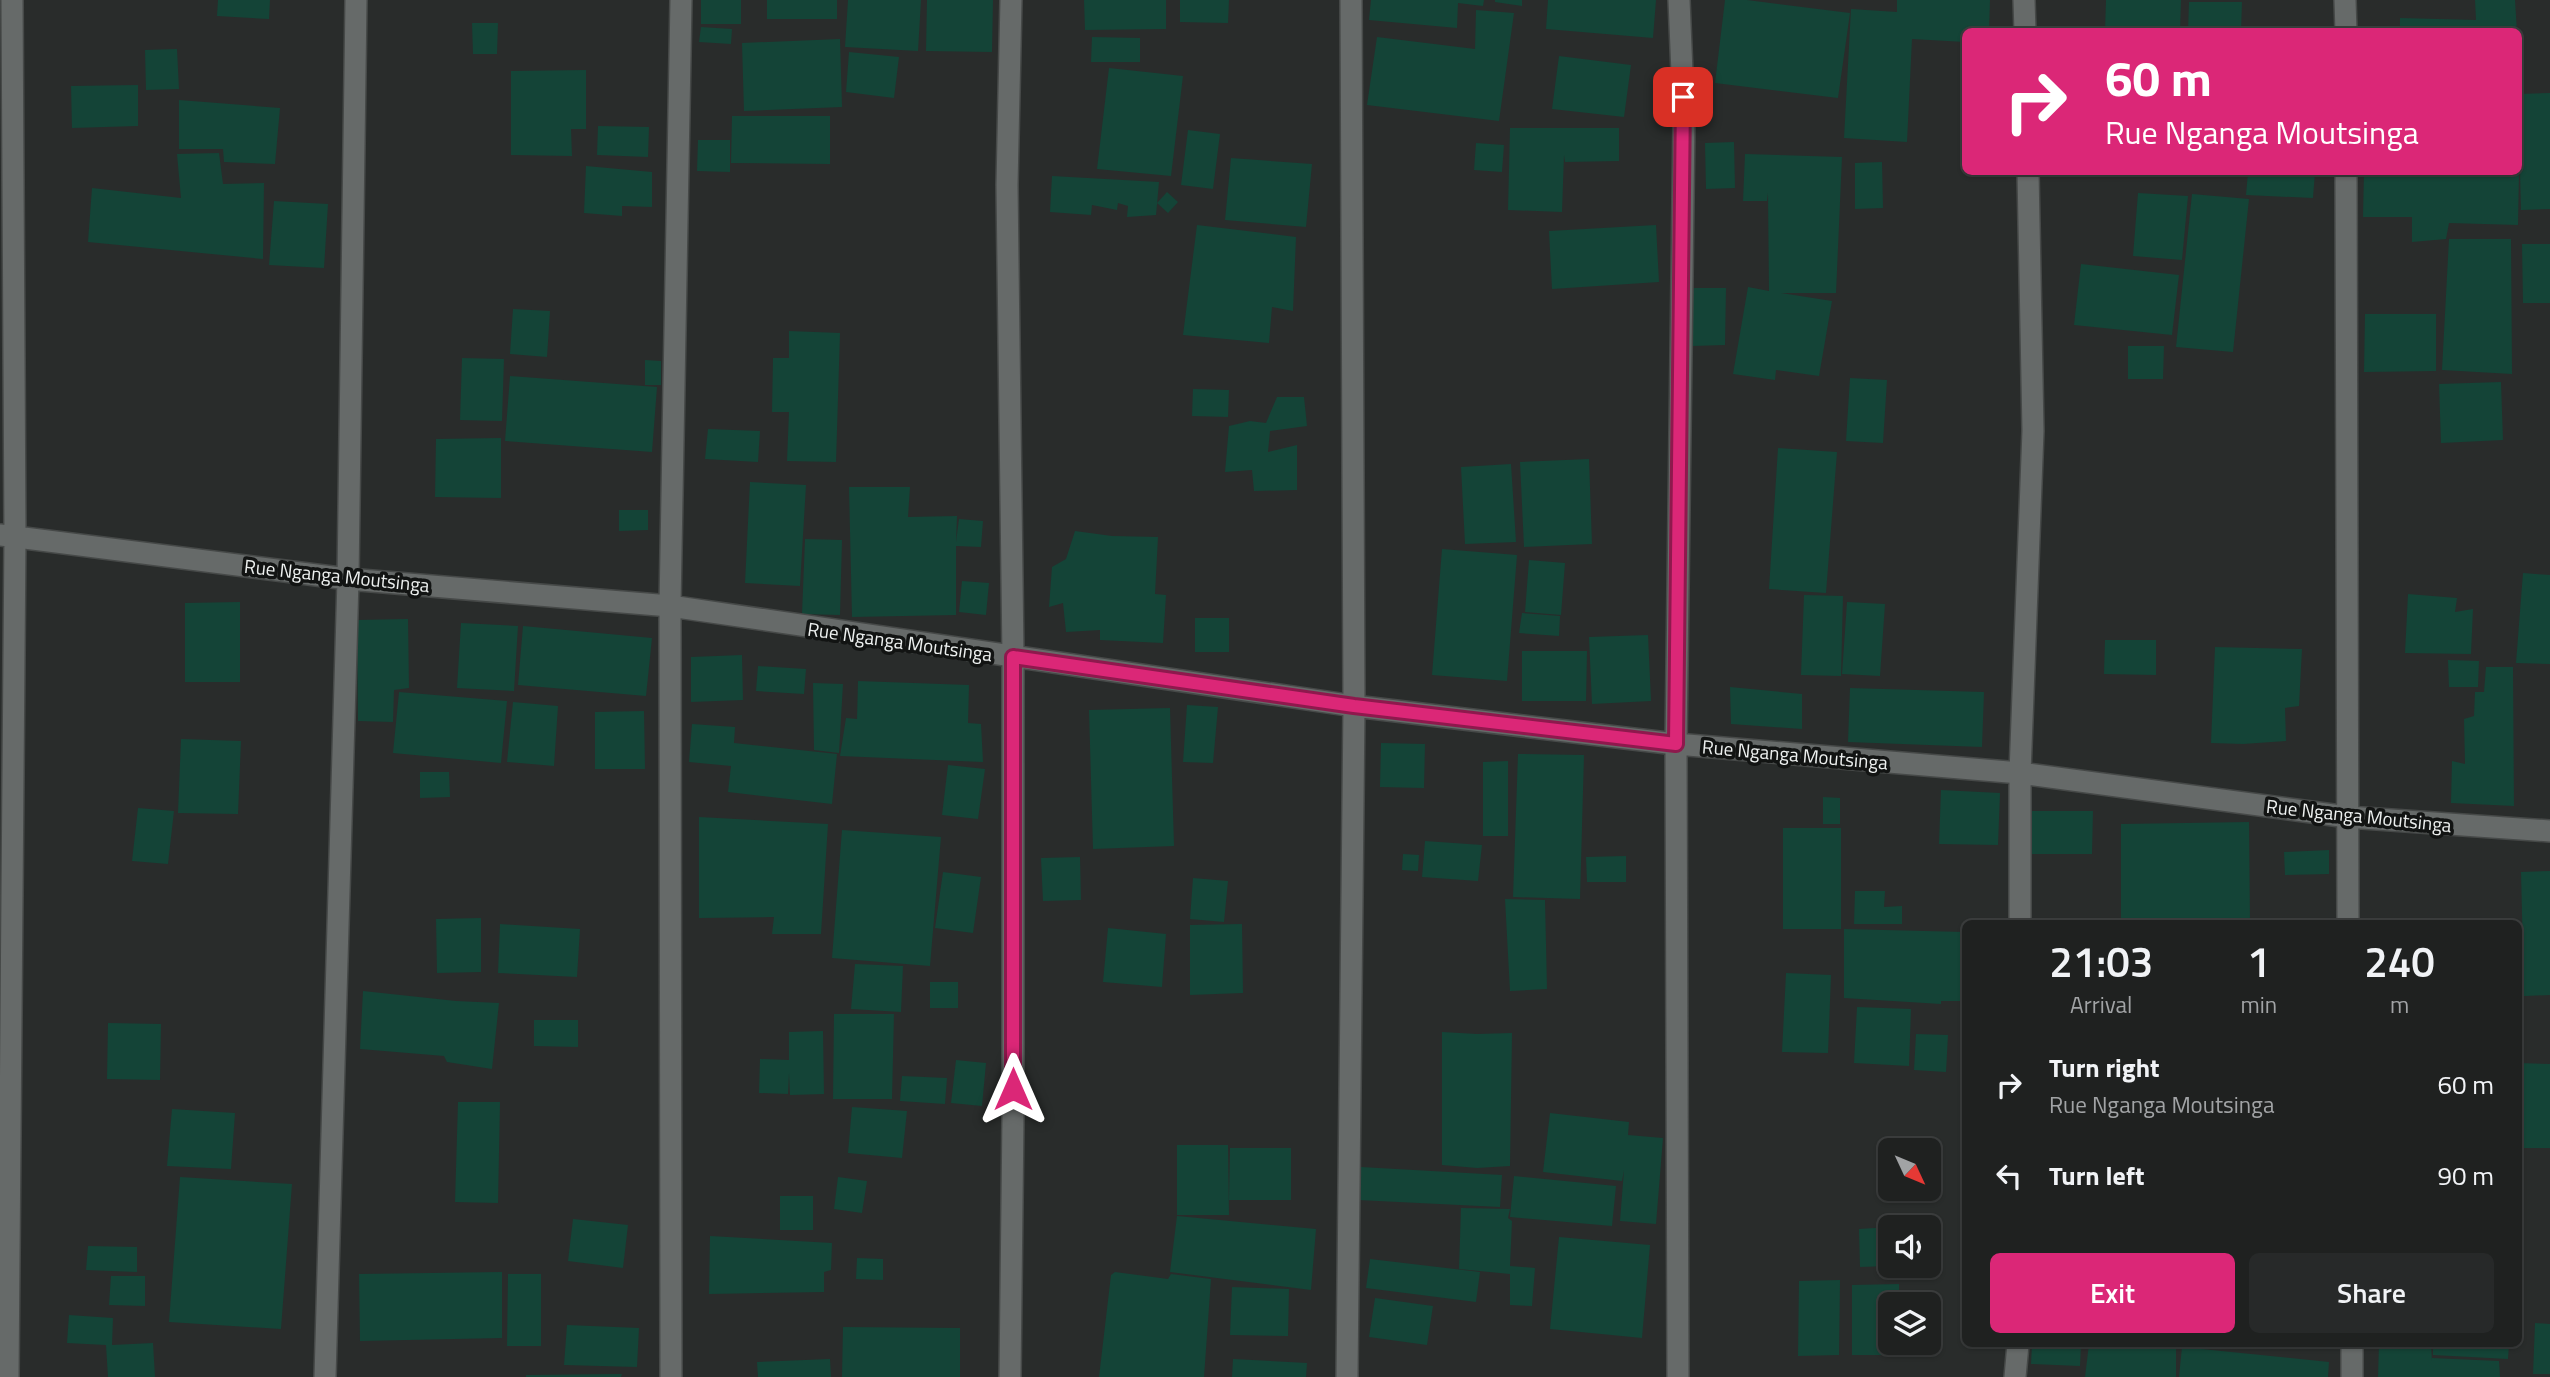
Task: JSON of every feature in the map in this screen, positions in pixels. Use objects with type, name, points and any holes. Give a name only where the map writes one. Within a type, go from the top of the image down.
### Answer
[{"type":"street","points":[[8,1377],[7,536],[12,0]]},
{"type":"street","points":[[325,1377],[348,579],[356,0]]},
{"type":"street","points":[[671,1377],[670,606],[681,0]]},
{"type":"street","points":[[1010,1377],[1013,657],[1007,185],[1011,0]]},
{"type":"street","points":[[1347,1377],[1354,706],[1351,0]]},
{"type":"street","points":[[1678,1377],[1676,744],[1684,121],[1679,0]]},
{"type":"street","points":[[2024,0],[2025,28]]},
{"type":"street","points":[[2345,0],[2346,28]]},
{"type":"street","points":[[2020,920],[2020,773],[2033,432],[2028,175]]},
{"type":"street","points":[[2346,175],[2348,920]]},
{"type":"street","name":"Rue Nganga Moutsinga","points":[[7,536],[348,579],[670,606],[1354,706],[1676,744],[2020,773],[2347,817],[2550,831]]},
{"type":"street","points":[[2015,1377],[2018,1347]]},
{"type":"street","points":[[2352,1347],[2352,1377]]},
{"type":"building","points":[[218,0],[270,0],[269,19],[217,16]]},
{"type":"building","points":[[701,0],[741,0],[741,24],[701,24]]},
{"type":"building","points":[[767,0],[837,0],[837,19],[767,19]]},
{"type":"building","points":[[848,0],[921,0],[918,51],[845,47]]},
{"type":"building","points":[[927,0],[993,0],[992,52],[926,51]]},
{"type":"building","points":[[1084,0],[1166,0],[1166,29],[1085,30]]},
{"type":"building","points":[[1180,0],[1229,0],[1228,23],[1180,22]]},
{"type":"building","points":[[1371,0],[1484,0],[1483,6],[1458,3],[1457,28],[1369,20]]},
{"type":"building","points":[[1522,0],[1522,6],[1495,2]]},
{"type":"building","points":[[1548,0],[1656,0],[1653,38],[1546,29]]},
{"type":"building","points":[[1725,0],[1747,0],[1850,13],[1838,98],[1715,83]]},
{"type":"building","points":[[1897,0],[1990,0],[1989,28],[1962,28],[1962,42],[1912,39],[1907,142],[1844,138],[1851,9],[1897,12]]},
{"type":"building","points":[[2106,0],[2181,0],[2180,28],[2105,28]]},
{"type":"building","points":[[2475,0],[2515,0],[2517,28],[2400,28],[2400,18],[2476,20]]},
{"type":"building","points":[[2189,2],[2242,2],[2241,28],[2188,28]]},
{"type":"building","points":[[1476,10],[1514,13],[1499,121],[1367,105],[1377,37],[1475,49]]},
{"type":"building","points":[[472,23],[498,23],[497,54],[473,54]]},
{"type":"building","points":[[701,27],[732,29],[731,44],[699,42]]},
{"type":"building","points":[[1092,37],[1140,38],[1140,62],[1091,62]]},
{"type":"building","points":[[840,39],[842,107],[744,111],[742,43]]},
{"type":"building","points":[[177,49],[179,89],[146,90],[145,50]]},
{"type":"building","points":[[849,52],[899,57],[894,98],[846,92]]},
{"type":"building","points":[[1559,56],[1631,65],[1624,117],[1552,109]]},
{"type":"building","points":[[1109,68],[1183,76],[1171,176],[1097,169]]},
{"type":"building","points":[[586,70],[586,129],[571,129],[572,156],[511,155],[511,71]]},
{"type":"building","points":[[138,85],[138,126],[72,128],[71,86]]},
{"type":"building","points":[[2550,93],[2550,209],[2521,210],[2522,94]]},
{"type":"building","points":[[179,100],[280,108],[275,164],[224,162],[223,149],[179,149]]},
{"type":"building","points":[[732,116],[830,116],[830,164],[731,163]]},
{"type":"building","points":[[598,126],[649,127],[648,157],[597,155]]},
{"type":"building","points":[[1510,128],[1619,128],[1619,161],[1565,162],[1564,155],[1562,212],[1508,210]]},
{"type":"building","points":[[1188,130],[1220,134],[1213,189],[1181,185]]},
{"type":"building","points":[[698,140],[730,140],[730,172],[697,171]]},
{"type":"building","points":[[1734,142],[1735,188],[1706,189],[1705,143]]},
{"type":"building","points":[[1476,143],[1504,145],[1502,172],[1474,170]]},
{"type":"building","points":[[219,153],[223,184],[264,183],[263,259],[88,242],[92,188],[181,198],[177,154]]},
{"type":"building","points":[[1745,154],[1842,157],[1836,293],[1781,293],[1832,301],[1819,376],[1776,370],[1775,380],[1733,374],[1748,287],[1769,291],[1768,193],[1767,201],[1743,201]]},
{"type":"building","points":[[1231,158],[1312,164],[1306,227],[1225,220]]},
{"type":"building","points":[[1882,162],[1883,208],[1855,209],[1855,163]]},
{"type":"building","points":[[586,166],[652,172],[652,207],[622,206],[622,216],[584,213]]},
{"type":"building","points":[[2248,175],[2315,175],[2313,198],[2246,195]]},
{"type":"building","points":[[2364,175],[2519,175],[2518,225],[2449,223],[2446,239],[2412,242],[2412,217],[2363,217]]},
{"type":"building","points":[[1052,176],[1159,182],[1156,215],[1127,217],[1128,206],[1118,203],[1117,210],[1092,205],[1091,215],[1050,212]]},
{"type":"building","points":[[1167,192],[1178,202],[1168,213],[1157,203]]},
{"type":"building","points":[[2138,193],[2188,196],[2182,260],[2133,256]]},
{"type":"building","points":[[2192,194],[2249,199],[2233,352],[2176,347]]},
{"type":"building","points":[[274,201],[328,204],[324,268],[269,265]]},
{"type":"building","points":[[1197,225],[1296,237],[1293,311],[1272,307],[1269,343],[1183,335]]},
{"type":"building","points":[[1656,225],[1659,282],[1552,289],[1549,231]]},
{"type":"building","points":[[2449,239],[2511,239],[2512,374],[2442,370]]},
{"type":"building","points":[[2522,244],[2550,244],[2550,303],[2523,303]]},
{"type":"building","points":[[2081,264],[2179,275],[2172,335],[2074,325]]},
{"type":"building","points":[[1692,288],[1726,288],[1725,345],[1692,346]]},
{"type":"building","points":[[513,309],[550,311],[547,357],[510,354]]},
{"type":"building","points":[[2365,314],[2436,314],[2436,371],[2364,372]]},
{"type":"building","points":[[789,331],[840,333],[836,462],[787,461],[789,412],[772,412],[773,358],[789,358]]},
{"type":"building","points":[[2128,346],[2164,346],[2163,379],[2128,379]]},
{"type":"building","points":[[462,358],[504,359],[502,421],[460,420]]},
{"type":"building","points":[[645,360],[661,361],[661,385],[645,385]]},
{"type":"building","points":[[510,376],[657,387],[652,452],[505,441]]},
{"type":"building","points":[[1850,378],[1887,380],[1883,443],[1846,441]]},
{"type":"building","points":[[2501,382],[2503,440],[2441,443],[2439,384]]},
{"type":"building","points":[[1193,389],[1229,390],[1228,417],[1192,416]]},
{"type":"building","points":[[1277,397],[1304,397],[1307,426],[1270,431],[1268,452],[1297,445],[1297,490],[1254,491],[1252,470],[1225,472],[1229,426],[1250,421],[1266,423]]},
{"type":"building","points":[[708,429],[760,431],[758,462],[705,459]]},
{"type":"building","points":[[501,438],[501,498],[435,497],[436,439]]},
{"type":"building","points":[[1778,448],[1837,452],[1826,593],[1769,589]]},
{"type":"building","points":[[1589,459],[1592,544],[1524,547],[1520,462]]},
{"type":"building","points":[[1511,464],[1516,542],[1465,544],[1461,467]]},
{"type":"building","points":[[750,482],[806,485],[800,586],[745,583]]},
{"type":"building","points":[[849,487],[910,487],[908,517],[957,516],[956,542],[959,519],[983,521],[981,547],[956,546],[956,615],[852,617]]},
{"type":"building","points":[[619,510],[648,510],[648,530],[619,531]]},
{"type":"building","points":[[1075,531],[1112,536],[1158,537],[1155,594],[1166,595],[1163,643],[1100,640],[1100,630],[1066,632],[1063,603],[1049,607],[1052,567],[1066,559]]},
{"type":"building","points":[[805,539],[842,540],[840,615],[802,614]]},
{"type":"building","points":[[1442,549],[1517,555],[1507,681],[1432,675]]},
{"type":"building","points":[[1529,560],[1565,563],[1561,615],[1525,612]]},
{"type":"building","points":[[2523,573],[2550,575],[2550,664],[2516,663]]},
{"type":"building","points":[[962,581],[989,583],[986,615],[959,612]]},
{"type":"building","points":[[2408,594],[2457,598],[2455,612],[2473,609],[2471,654],[2405,653]]},
{"type":"building","points":[[1804,595],[1843,596],[1841,676],[1801,675]]},
{"type":"building","points":[[240,602],[240,682],[185,682],[185,603]]},
{"type":"building","points":[[1847,602],[1885,604],[1880,676],[1842,674]]},
{"type":"building","points":[[1522,613],[1560,616],[1559,636],[1519,633]]},
{"type":"building","points":[[1195,618],[1229,618],[1229,652],[1195,652]]},
{"type":"building","points":[[408,619],[409,688],[394,690],[393,722],[358,721],[357,620]]},
{"type":"building","points":[[461,623],[518,626],[514,691],[457,688]]},
{"type":"building","points":[[523,626],[652,638],[646,696],[518,685]]},
{"type":"building","points":[[1648,635],[1651,701],[1592,704],[1589,637]]},
{"type":"building","points":[[2105,640],[2156,640],[2156,675],[2104,674]]},
{"type":"building","points":[[2215,647],[2302,649],[2299,706],[2285,708],[2286,741],[2211,743]]},
{"type":"building","points":[[1522,651],[1587,651],[1586,701],[1522,701]]},
{"type":"building","points":[[742,655],[743,700],[691,702],[691,657]]},
{"type":"building","points":[[2448,660],[2479,661],[2478,687],[2449,687]]},
{"type":"building","points":[[758,666],[806,669],[804,694],[756,691]]},
{"type":"building","points":[[2486,667],[2513,667],[2514,806],[2451,803],[2452,761],[2465,764],[2464,719],[2474,716],[2475,692],[2484,692]]},
{"type":"building","points":[[858,681],[969,685],[968,723],[981,724],[983,762],[840,756],[846,718],[857,719]]},
{"type":"building","points":[[813,683],[843,684],[839,753],[814,750]]},
{"type":"building","points":[[1730,687],[1802,694],[1802,729],[1731,724]]},
{"type":"building","points":[[1850,688],[1984,692],[1982,747],[1848,742]]},
{"type":"building","points":[[399,692],[507,701],[501,763],[393,753]]},
{"type":"building","points":[[513,702],[558,706],[554,766],[507,762]]},
{"type":"building","points":[[1187,705],[1218,707],[1213,763],[1183,762]]},
{"type":"building","points":[[1170,708],[1174,846],[1093,849],[1089,710]]},
{"type":"building","points":[[644,711],[645,769],[595,769],[595,712]]},
{"type":"building","points":[[692,724],[735,727],[734,743],[837,754],[832,804],[728,792],[731,766],[689,762]]},
{"type":"building","points":[[181,739],[241,741],[238,814],[178,813]]},
{"type":"building","points":[[1381,743],[1425,744],[1424,788],[1380,787]]},
{"type":"building","points":[[1518,754],[1584,755],[1580,899],[1513,897]]},
{"type":"building","points":[[1508,761],[1508,836],[1483,836],[1483,762]]},
{"type":"building","points":[[948,765],[985,769],[978,819],[942,815]]},
{"type":"building","points":[[420,772],[449,772],[450,797],[420,798]]},
{"type":"building","points":[[1941,790],[2000,793],[1998,845],[1939,844]]},
{"type":"building","points":[[1823,797],[1840,798],[1840,824],[1823,824]]},
{"type":"building","points":[[138,808],[174,811],[168,864],[132,861]]},
{"type":"building","points":[[2027,811],[2093,811],[2092,854],[2027,854]]},
{"type":"building","points":[[699,817],[828,824],[821,934],[772,934],[774,917],[699,918]]},
{"type":"building","points":[[2249,822],[2250,920],[2121,920],[2121,824]]},
{"type":"building","points":[[1783,828],[1841,828],[1841,929],[1783,929]]},
{"type":"building","points":[[842,830],[941,837],[930,966],[832,958]]},
{"type":"building","points":[[1425,841],[1482,845],[1478,881],[1422,877]]},
{"type":"building","points":[[2329,850],[2329,874],[2285,875],[2284,852]]},
{"type":"building","points":[[1403,854],[1419,855],[1418,871],[1402,870]]},
{"type":"building","points":[[1626,856],[1626,882],[1587,882],[1586,857]]},
{"type":"building","points":[[1080,857],[1081,900],[1043,901],[1041,858]]},
{"type":"building","points":[[2550,871],[2550,995],[2524,996],[2521,872]]},
{"type":"building","points":[[943,872],[981,877],[973,933],[935,928]]},
{"type":"building","points":[[1193,878],[1228,881],[1224,922],[1190,919]]},
{"type":"building","points":[[1855,891],[1885,891],[1884,907],[1902,906],[1902,924],[1854,924]]},
{"type":"building","points":[[1505,899],[1545,900],[1547,989],[1510,991]]},
{"type":"building","points":[[481,918],[481,972],[437,973],[436,919]]},
{"type":"building","points":[[500,924],[580,929],[577,977],[498,973]]},
{"type":"building","points":[[1242,924],[1243,993],[1190,995],[1190,925]]},
{"type":"building","points":[[1108,928],[1166,934],[1162,987],[1103,982]]},
{"type":"building","points":[[1844,929],[1962,932],[1962,1001],[1941,1001],[1941,1004],[1844,998]]},
{"type":"building","points":[[855,964],[903,966],[901,1012],[851,1009]]},
{"type":"building","points":[[1786,973],[1831,975],[1828,1053],[1782,1052]]},
{"type":"building","points":[[930,982],[958,982],[958,1008],[930,1008]]},
{"type":"building","points":[[363,991],[499,1003],[492,1069],[447,1062],[444,1056],[360,1049]]},
{"type":"building","points":[[1857,1007],[1911,1009],[1909,1066],[1854,1063]]},
{"type":"building","points":[[834,1014],[894,1014],[892,1099],[833,1099]]},
{"type":"building","points":[[534,1020],[578,1020],[578,1047],[534,1046]]},
{"type":"building","points":[[108,1023],[161,1024],[160,1080],[107,1079]]},
{"type":"building","points":[[823,1031],[824,1094],[790,1095],[789,1073],[788,1094],[759,1093],[760,1059],[789,1060],[789,1032]]},
{"type":"building","points":[[1442,1032],[1512,1033],[1510,1166],[1477,1168],[1442,1165]]},
{"type":"building","points":[[1916,1034],[1948,1035],[1946,1072],[1914,1070]]},
{"type":"building","points":[[956,1060],[986,1063],[982,1106],[951,1103]]},
{"type":"building","points":[[2522,1063],[2550,1064],[2550,1148],[2522,1148]]},
{"type":"building","points":[[902,1076],[947,1078],[945,1104],[900,1101]]},
{"type":"building","points":[[458,1102],[500,1102],[498,1203],[455,1202]]},
{"type":"building","points":[[852,1107],[907,1111],[902,1158],[848,1153]]},
{"type":"building","points":[[172,1109],[235,1113],[231,1169],[167,1166]]},
{"type":"building","points":[[1550,1113],[1629,1122],[1628,1135],[1663,1138],[1656,1224],[1620,1221],[1624,1170],[1622,1181],[1543,1172]]},
{"type":"building","points":[[1177,1145],[1228,1145],[1229,1215],[1177,1215]]},
{"type":"building","points":[[1230,1148],[1291,1148],[1291,1200],[1229,1200]]},
{"type":"building","points":[[1361,1167],[1502,1175],[1500,1207],[1358,1200]]},
{"type":"building","points":[[1514,1176],[1616,1186],[1612,1226],[1510,1217]]},
{"type":"building","points":[[180,1177],[292,1184],[281,1329],[169,1322]]},
{"type":"building","points":[[838,1177],[867,1181],[862,1213],[834,1209]]},
{"type":"building","points":[[780,1196],[813,1196],[813,1230],[780,1230]]},
{"type":"building","points":[[1461,1208],[1510,1209],[1510,1266],[1535,1268],[1532,1306],[1510,1305],[1510,1274],[1459,1269]]},
{"type":"building","points":[[1177,1216],[1316,1229],[1311,1290],[1170,1272]]},
{"type":"building","points":[[573,1219],[628,1225],[623,1268],[568,1261]]},
{"type":"building","points":[[1878,1228],[1878,1266],[1860,1267],[1859,1229]]},
{"type":"building","points":[[710,1236],[832,1243],[831,1270],[824,1272],[824,1292],[709,1294]]},
{"type":"building","points":[[1559,1237],[1650,1245],[1642,1338],[1550,1329]]},
{"type":"building","points":[[88,1246],[137,1247],[137,1272],[86,1270]]},
{"type":"building","points":[[857,1258],[883,1259],[883,1280],[856,1279]]},
{"type":"building","points":[[1370,1259],[1480,1272],[1476,1302],[1366,1288]]},
{"type":"building","points":[[502,1272],[502,1338],[360,1341],[359,1274]]},
{"type":"building","points":[[1115,1272],[1168,1279],[1171,1274],[1211,1279],[1204,1377],[1099,1377],[1111,1275]]},
{"type":"building","points":[[508,1274],[541,1274],[541,1346],[507,1346]]},
{"type":"building","points":[[111,1276],[145,1276],[145,1306],[109,1305]]},
{"type":"building","points":[[1840,1280],[1839,1355],[1798,1356],[1799,1281]]},
{"type":"building","points":[[1899,1284],[1899,1292],[1878,1292],[1878,1355],[1852,1355],[1852,1285]]},
{"type":"building","points":[[1232,1287],[1289,1289],[1288,1336],[1230,1335]]},
{"type":"building","points":[[1375,1298],[1433,1306],[1427,1345],[1369,1337]]},
{"type":"building","points":[[69,1315],[113,1318],[112,1345],[153,1343],[155,1377],[108,1377],[106,1345],[67,1343]]},
{"type":"building","points":[[2535,1323],[2550,1324],[2550,1374],[2533,1374]]},
{"type":"building","points":[[567,1325],[639,1328],[637,1367],[564,1365]]},
{"type":"building","points":[[843,1327],[960,1328],[960,1377],[842,1377]]},
{"type":"building","points":[[2032,1347],[2081,1347],[2080,1366],[2031,1364]]},
{"type":"building","points":[[2089,1347],[2176,1347],[2176,1377],[2085,1377]]},
{"type":"building","points":[[2182,1347],[2329,1362],[2328,1377],[2179,1377]]},
{"type":"building","points":[[2339,1347],[2339,1349],[2287,1348]]},
{"type":"building","points":[[2379,1347],[2431,1347],[2432,1361],[2432,1358],[2499,1361],[2500,1377],[2378,1377]]},
{"type":"building","points":[[2433,1347],[2509,1347],[2508,1359],[2433,1355]]},
{"type":"building","points":[[830,1359],[831,1377],[758,1377],[757,1362]]},
{"type":"building","points":[[1233,1359],[1307,1363],[1306,1377],[1232,1377]]},
{"type":"building","points":[[622,1374],[621,1377],[526,1377],[526,1375]]},
{"type":"route","points":[[1013,1089],[1013,657],[1354,706],[1676,744],[1683,97]]}]
